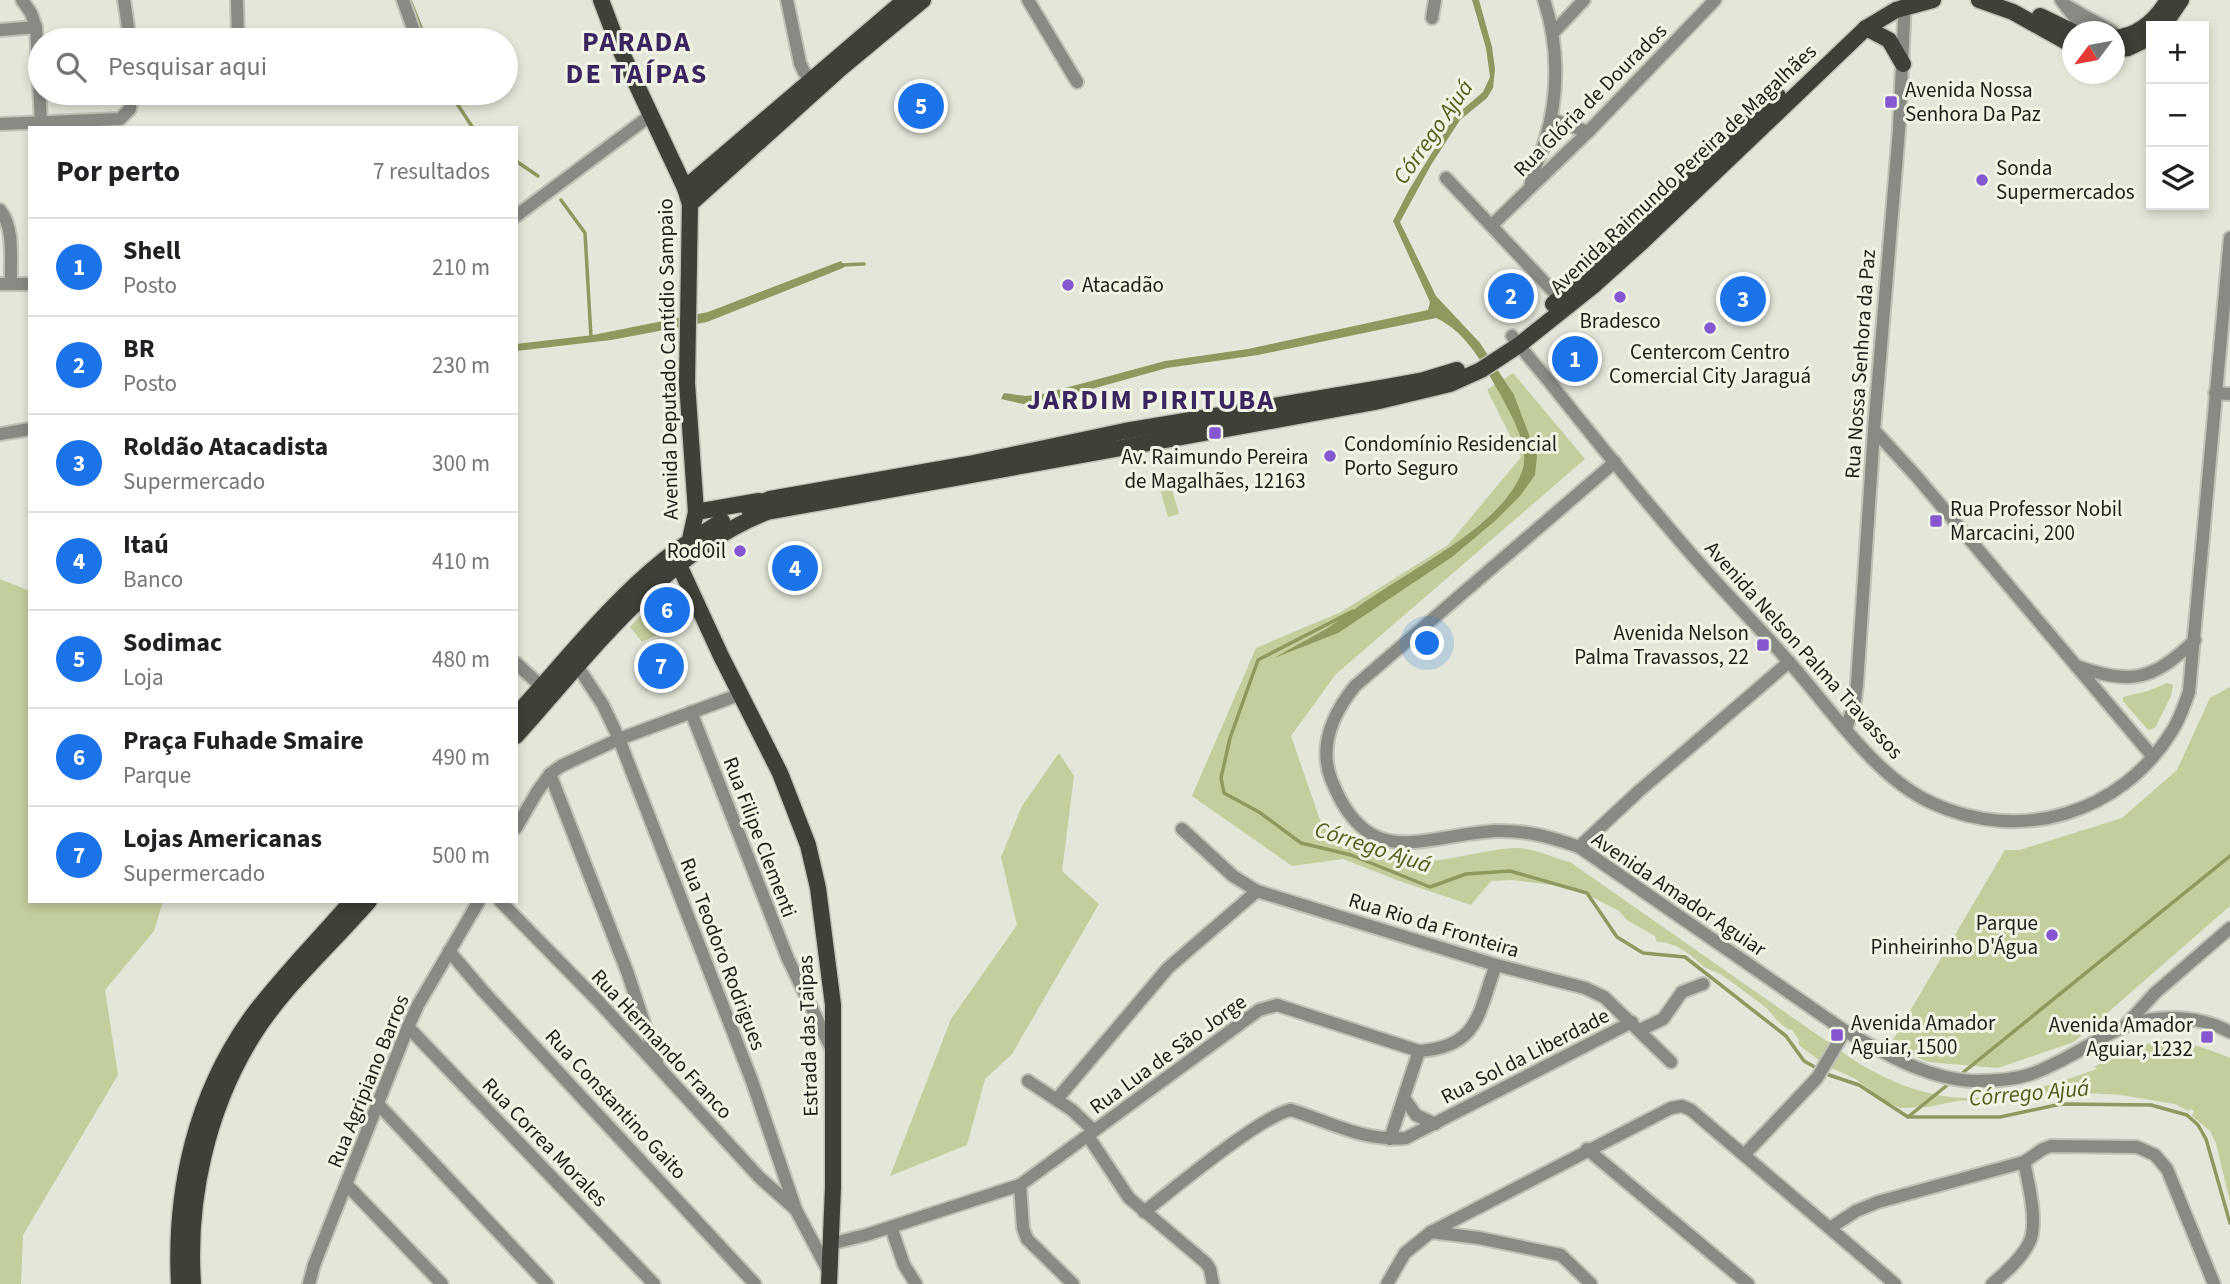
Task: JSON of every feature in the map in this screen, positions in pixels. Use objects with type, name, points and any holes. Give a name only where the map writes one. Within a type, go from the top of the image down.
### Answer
[{"type":"main road","name":"Avenida Deputado Cantídio Sampaio","points":[[601,0],[618,45],[688,196],[688,415],[696,512],[690,541],[679,565]]},
{"type":"main road","points":[[688,196],[905,0]]},
{"type":"main road","points":[[816,83],[923,0]]},
{"type":"main road","name":"Avenida Raimundo Pereira de Magalhães","points":[[1564,302],[1865,17],[1901,2],[1933,0]]},
{"type":"main road","points":[[1979,0],[2013,12],[2062,38]]},
{"type":"main road","points":[[2010,0],[2062,26]]},
{"type":"main road","points":[[2125,36],[2157,17],[2168,0]]},
{"type":"main road","points":[[2166,21],[2181,0]]},
{"type":"main road","name":"Avenida Raimundo Pereira de Magalhães","points":[[518,713],[542,687],[574,662],[659,580],[720,535],[767,512],[1375,402],[1437,388],[1516,341],[1642,242],[1866,28],[1896,10],[1901,2]]},
{"type":"main road","points":[[1866,28],[1889,40],[1903,64]]},
{"type":"main road","points":[[2125,46],[2128,48],[2146,39]]},
{"type":"main road","name":"Avenida Raimundo Pereira de Magalhães","points":[[518,733],[621,599],[652,570],[690,541],[740,511],[770,499],[969,464],[1125,431],[1412,383],[1478,366]]},
{"type":"main road","points":[[696,512],[770,499]]},
{"type":"main road","name":"Estrada das Taipas","points":[[679,565],[780,773],[807,845],[818,888],[833,1005],[829,1278]]},
{"type":"main road","points":[[659,580],[689,587]]},
{"type":"main road","points":[[518,723],[538,700],[542,687]]},
{"type":"main road","points":[[179,1284],[179,1227],[185,1176],[197,1124],[210,1091],[252,1016],[350,903]]},
{"type":"main road","points":[[193,1284],[192,1237],[198,1182],[216,1113],[228,1084],[262,1022],[367,903]]},
{"type":"street","points":[[0,30],[36,27],[32,13],[22,0]]},
{"type":"street","points":[[124,0],[128,28]]},
{"type":"street","points":[[237,0],[238,28]]},
{"type":"street","points":[[403,0],[413,28]]},
{"type":"street","points":[[787,0],[800,63],[804,72],[816,83]]},
{"type":"street","points":[[1028,0],[1077,82]]},
{"type":"street","points":[[1433,18],[1436,0]]},
{"type":"street","points":[[1530,189],[1551,119],[1555,66],[1553,33],[1544,0]]},
{"type":"street","points":[[1553,33],[1584,0]]},
{"type":"street","name":"Rua Glória de Dourados","points":[[1492,225],[1588,132],[1715,0]]},
{"type":"street","name":"Rua Nossa Senhora da Paz","points":[[1846,729],[1857,684],[1903,64],[1901,2]]},
{"type":"street","points":[[2064,3],[2091,21]]},
{"type":"street","points":[[2064,3],[2078,21]]},
{"type":"street","points":[[40,105],[41,122]]},
{"type":"street","points":[[0,124],[116,119],[128,114],[129,105]]},
{"type":"street","points":[[518,215],[651,115]]},
{"type":"street","points":[[1551,119],[1588,132]]},
{"type":"street","points":[[1446,178],[1564,302]]},
{"type":"street","points":[[0,210],[6,218],[9,232],[6,284],[28,284]]},
{"type":"street","name":"Avenida Nelson Palma Travassos","points":[[1516,341],[1707,572],[1873,759],[1894,779],[1931,803],[1974,817],[2006,822],[2067,815],[2120,787],[2153,757],[2174,729],[2189,692],[2230,238]]},
{"type":"street","points":[[2215,393],[2230,394]]},
{"type":"street","points":[[0,435],[28,429]]},
{"type":"street","points":[[1874,430],[1917,477],[2153,757]]},
{"type":"street","name":"Avenida Amador Aguiar","points":[[1615,461],[1355,686],[1341,704],[1331,722],[1326,756],[1329,775],[1341,803],[1358,824],[1375,836],[1413,844],[1493,831],[1520,831],[1547,836],[1579,847],[1845,1031],[1890,1056],[1945,1076],[1972,1081],[2029,1075],[2055,1065],[2124,1027],[2155,1019],[2175,1018],[2220,1026],[2230,1032]]},
{"type":"street","points":[[2075,666],[2127,679],[2145,675],[2174,660],[2195,640]]},
{"type":"street","name":"Rua Teodoro Rodrigues","points":[[574,662],[603,705],[619,739],[752,1081],[796,1210],[829,1278]]},
{"type":"street","points":[[1579,847],[1639,791],[1789,662]]},
{"type":"street","points":[[518,665],[542,687]]},
{"type":"street","points":[[518,825],[550,774],[569,761],[619,739],[741,694]]},
{"type":"street","name":"Rua Filipe Clementi","points":[[691,712],[765,903],[805,996],[832,1050]]},
{"type":"street","points":[[550,774],[628,974],[658,1066]]},
{"type":"street","name":"Rua Rio da Fronteira","points":[[1182,829],[1233,876],[1258,891],[1496,965],[1585,988],[1604,997],[1671,1062]]},
{"type":"street","points":[[1057,1099],[1168,968],[1258,891]]},
{"type":"street","name":"Rua Agripiano Barros","points":[[309,1284],[314,1265],[408,1027],[479,903]]},
{"type":"street","name":"Rua Hermando Franco","points":[[502,903],[658,1066],[759,1177],[796,1210]]},
{"type":"street","points":[[2124,1027],[2155,993],[2230,928]]},
{"type":"street","name":"Rua Constantino Gaito","points":[[449,951],[755,1284]]},
{"type":"street","points":[[1390,1139],[1419,1051],[1443,1048],[1471,1031],[1476,1024],[1496,965]]},
{"type":"street","name":"Rua Sol da Liberdade","points":[[1144,1212],[1273,1116],[1291,1110],[1345,1130],[1390,1139],[1406,1138],[1636,1026],[1663,1019],[1682,992],[1703,984]]},
{"type":"street","name":"Rua Lua de São Jorge","points":[[830,1244],[1020,1185],[1268,1006],[1288,1008],[1419,1051]]},
{"type":"street","name":"Rua Correa Morales","points":[[408,1027],[654,1284]]},
{"type":"street","points":[[1744,1155],[1817,1078],[1845,1031]]},
{"type":"street","points":[[1028,1080],[1057,1099],[1091,1134],[1118,1185],[1144,1212],[1206,1263],[1213,1284]]},
{"type":"street","name":"Rua Sol da Liberdade","points":[[1404,1098],[1416,1115],[1436,1124]]},
{"type":"street","points":[[378,1104],[547,1284]]},
{"type":"street","points":[[1387,1284],[1405,1253],[1431,1231],[1671,1108],[1682,1107],[1691,1110],[1895,1284]]},
{"type":"street","points":[[1830,1228],[1856,1211],[1878,1202],[2024,1161],[2051,1146],[2128,1146],[2147,1150],[2162,1162],[2214,1284]]},
{"type":"street","points":[[1587,1150],[1748,1284]]},
{"type":"street","points":[[1992,1284],[2021,1255],[2032,1234],[2024,1161]]},
{"type":"street","points":[[346,1184],[442,1284]]},
{"type":"street","points":[[1020,1185],[1023,1228],[1027,1239],[1073,1284]]},
{"type":"street","points":[[891,1227],[904,1265],[916,1284]]},
{"type":"street","points":[[1431,1231],[1492,1240],[1561,1255],[1591,1284]]},
{"type":"shaded area","points":[[1472,0],[1479,0],[1492,47],[1495,69],[1493,88],[1487,98],[1460,120],[1431,165],[1400,222],[1436,296],[1480,343],[1514,395],[1537,456],[1535,475],[1520,496],[1496,520],[1452,557],[1338,633],[1274,658],[1326,629],[1460,540],[1497,509],[1511,492],[1524,464],[1519,433],[1481,361],[1457,332],[1436,318],[1258,355],[1167,368],[1045,402],[1023,404],[1001,399],[1004,393],[1026,396],[1043,394],[1165,361],[1248,349],[1428,310],[1430,302],[1393,221],[1454,117],[1483,92],[1490,77],[1486,48]]},
{"type":"shaded area","points":[[841,261],[845,266],[707,322],[611,340],[518,351],[518,344],[593,335],[708,312]]},
{"type":"shaded area","points":[[1513,373],[1585,459],[1336,674],[1291,736],[1320,820],[1358,851],[1404,863],[1517,848],[1570,862],[1855,1061],[1918,1090],[1975,1098],[2003,1095],[2033,1089],[2097,1069],[2094,1067],[2129,1049],[2160,1042],[2193,1045],[2230,1058],[2230,1202],[2216,1143],[2210,1131],[2192,1116],[2194,1111],[2191,1109],[2188,1111],[2175,1104],[2121,1095],[2087,1093],[2013,1103],[1988,1099],[1900,1108],[1885,1101],[1854,1078],[1827,1066],[1799,1045],[1799,1040],[1792,1030],[1784,1027],[1764,1006],[1720,974],[1676,946],[1657,942],[1655,936],[1627,920],[1619,911],[1575,888],[1513,880],[1491,881],[1471,905],[1343,859],[1292,866],[1192,796],[1256,648],[1341,612],[1448,545],[1521,457],[1487,390]]},
{"type":"shaded area","points":[[1171,486],[1179,514],[1168,517],[1160,489]]},
{"type":"shaded area","points":[[0,579],[28,590],[28,903],[162,903],[154,931],[105,990],[118,1075],[23,1235],[21,1284],[0,1284]]},
{"type":"shaded area","points":[[673,586],[678,590],[692,619],[642,642],[630,627],[661,593]]},
{"type":"shaded area","points":[[2167,683],[2173,685],[2171,696],[2155,728],[2148,730],[2123,701],[2123,697]]},
{"type":"shaded area","name":"Parque Pinheirinho D'Água","points":[[2230,687],[2230,906],[2074,1042],[1998,1068],[1928,1062],[1890,1045],[2005,850],[2020,850],[2122,818],[2177,770],[2210,698]]},
{"type":"shaded area","points":[[1059,753],[1074,776],[1062,871],[1099,904],[1012,1054],[985,1079],[967,1145],[890,1176],[951,1019],[1017,925],[1001,857],[1022,806]]},
{"type":"waterway","points":[[410,0],[421,28]]},
{"type":"waterway","points":[[458,105],[472,126]]},
{"type":"waterway","points":[[518,162],[538,176]]},
{"type":"waterway","points":[[561,200],[585,233],[591,337]]},
{"type":"waterway","points":[[841,265],[864,264]]},
{"type":"waterway","name":"Córrego Ajuá","points":[[1353,611],[1258,660],[1230,738],[1221,778],[1224,793],[1259,812],[1301,843],[1351,855],[1430,887],[1466,874],[1510,871],[1587,893],[1617,937],[1643,953],[1685,957],[1786,1036],[1804,1061],[1829,1075],[1859,1085],[1908,1117],[2000,1117],[2061,1104],[2151,1105],[2187,1115],[2198,1125],[2206,1139],[2230,1223]]},
{"type":"waterway","points":[[1960,1075],[2230,856]]},
{"type":"waterway","points":[[1908,1117],[1951,1082]]},
{"type":"place","name":"Avenida Nossa Senhora Da Paz","points":[[1891,102]]},
{"type":"place","name":"Sodimac","points":[[921,106]]},
{"type":"place","name":"Sonda Supermercados","points":[[1982,180]]},
{"type":"place","name":"Atacadão","points":[[1068,285]]},
{"type":"place","name":"BR","points":[[1511,296]]},
{"type":"place","name":"Bradesco","points":[[1620,297]]},
{"type":"place","name":"Roldão Atacadista","points":[[1743,299]]},
{"type":"place","name":"Centercom Centro Comercial City Jaraguá","points":[[1710,328]]},
{"type":"place","name":"Shell","points":[[1575,359]]},
{"type":"place","name":"Av. Raimundo Pereira de Magalhães, 12163","points":[[1215,433]]},
{"type":"place","name":"Condomínio Residencial Porto Seguro","points":[[1330,456]]},
{"type":"place","name":"Rua Professor Nobil Marcacini, 200","points":[[1936,521]]},
{"type":"place","name":"RodOil","points":[[740,551]]},
{"type":"place","name":"Itaú","points":[[795,568]]},
{"type":"place","name":"Praça Fuhade Smaire","points":[[667,610]]},
{"type":"place","name":"Avenida Nelson Palma Travassos, 22","points":[[1763,645]]},
{"type":"place","name":"Lojas Americanas","points":[[661,666]]},
{"type":"place","name":"Parque Pinheirinho D'Água","points":[[2052,935]]},
{"type":"place","name":"Avenida Amador Aguiar, 1500","points":[[1837,1035]]},
{"type":"place","name":"Avenida Amador Aguiar, 1232","points":[[2207,1037]]},
{"type":"district","name":"PARADA DE TAÍPAS","points":[[637,58]]},
{"type":"district","name":"JARDIM PIRITUBA","points":[[1151,400]]}]
